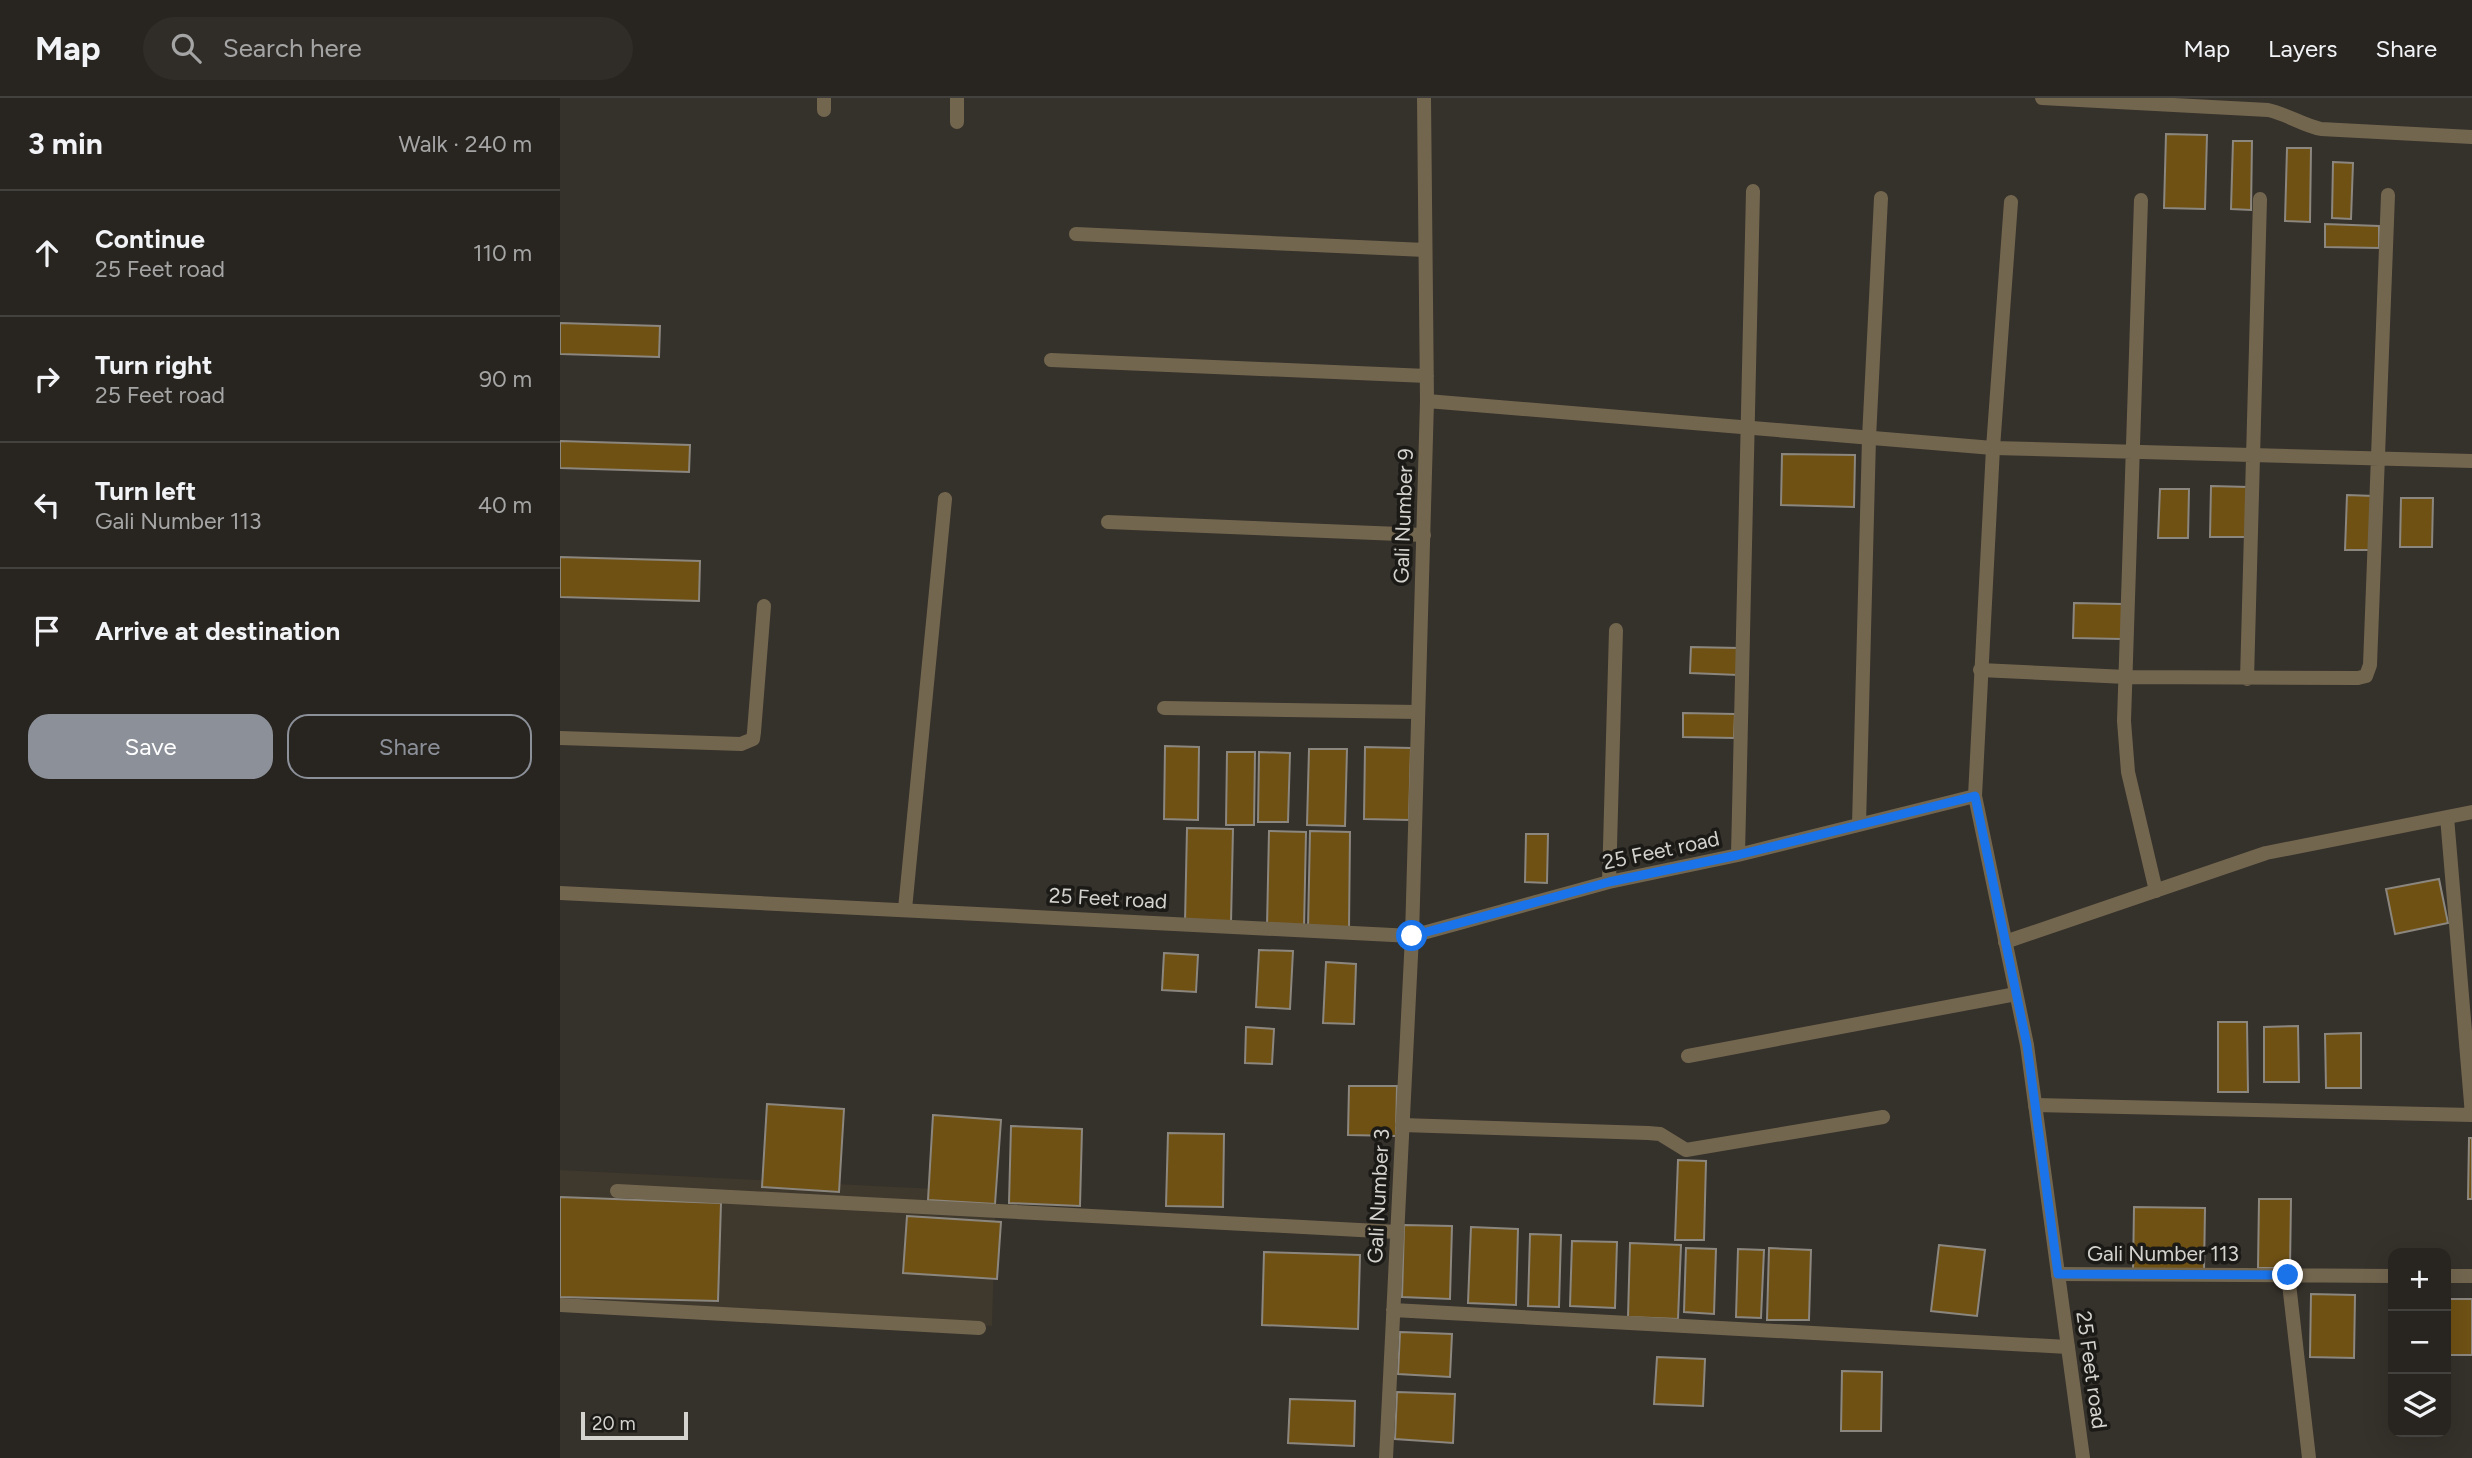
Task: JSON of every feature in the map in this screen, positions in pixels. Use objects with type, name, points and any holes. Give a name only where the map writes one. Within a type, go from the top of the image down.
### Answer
[{"type":"street","points":[[957,98],[957,122]]},
{"type":"street","name":"Gali Number 9","points":[[1412,936],[1427,401],[1424,98]]},
{"type":"street","points":[[2042,98],[2269,110],[2284,113],[2305,125],[2321,129],[2472,137]]},
{"type":"street","points":[[1738,855],[1753,191]]},
{"type":"street","points":[[1980,670],[2247,679],[2358,678],[2369,672],[2389,195]]},
{"type":"street","points":[[1859,825],[1869,438],[1881,198]]},
{"type":"street","points":[[2247,679],[2260,199]]},
{"type":"street","points":[[2141,200],[2135,452],[2124,722],[2128,772],[2156,891]]},
{"type":"street","points":[[1975,796],[1993,448],[2011,202]]},
{"type":"street","points":[[1076,234],[1425,250]]},
{"type":"street","points":[[1051,360],[1427,376]]},
{"type":"street","points":[[1427,401],[1993,448],[2472,461]]},
{"type":"street","points":[[905,909],[946,499]]},
{"type":"street","points":[[1108,522],[1424,536]]},
{"type":"street","points":[[560,738],[741,744],[749,742],[753,739],[754,732],[764,606]]},
{"type":"street","points":[[1609,882],[1616,630]]},
{"type":"street","points":[[1164,708],[1418,712]]},
{"type":"street","name":"25 Feet road","points":[[560,893],[1412,936],[1609,882],[1738,855],[1975,796],[2027,1045],[2083,1458]]},
{"type":"street","points":[[2005,942],[2266,853],[2472,812]]},
{"type":"street","points":[[2035,1105],[2472,1115],[2447,817]]},
{"type":"street","name":"Gali Number 3","points":[[1386,1458],[1412,936]]},
{"type":"street","points":[[1688,1056],[2016,994]]},
{"type":"street","points":[[1402,1125],[1660,1134],[1686,1150],[1883,1117]]},
{"type":"street","points":[[617,1191],[1397,1232]]},
{"type":"street","name":"Gali Number 113","points":[[2058,1274],[2388,1276]]},
{"type":"street","points":[[2288,1275],[2309,1458]]},
{"type":"street","points":[[2451,1276],[2472,1276]]},
{"type":"street","points":[[560,1305],[979,1328]]},
{"type":"street","points":[[1393,1310],[2068,1347]]},
{"type":"shaded area","points":[[560,1170],[996,1192],[992,1326],[560,1299]]},
{"type":"building","points":[[2166,134],[2207,135],[2205,209],[2164,208]]},
{"type":"building","points":[[2233,141],[2252,141],[2251,210],[2231,209]]},
{"type":"building","points":[[2287,148],[2311,148],[2310,222],[2285,221]]},
{"type":"building","points":[[2333,162],[2353,163],[2351,219],[2332,218]]},
{"type":"building","points":[[2325,224],[2379,226],[2379,248],[2325,247]]},
{"type":"building","points":[[560,323],[660,326],[659,357],[560,354]]},
{"type":"building","points":[[560,441],[690,445],[689,472],[560,468]]},
{"type":"building","points":[[1782,454],[1855,455],[1854,507],[1781,505]]},
{"type":"building","points":[[2211,486],[2249,487],[2248,537],[2210,537]]},
{"type":"building","points":[[2160,489],[2189,489],[2188,538],[2158,538]]},
{"type":"building","points":[[2347,495],[2374,496],[2373,550],[2345,550]]},
{"type":"building","points":[[2401,498],[2433,498],[2432,547],[2400,547]]},
{"type":"building","points":[[560,557],[700,561],[699,601],[560,597]]},
{"type":"building","points":[[2074,603],[2123,604],[2122,639],[2073,638]]},
{"type":"building","points":[[1691,647],[1739,648],[1738,675],[1690,673]]},
{"type":"building","points":[[1683,713],[1735,714],[1734,738],[1683,737]]},
{"type":"building","points":[[1165,746],[1199,747],[1198,820],[1164,819]]},
{"type":"building","points":[[1365,747],[1411,748],[1409,820],[1364,819]]},
{"type":"building","points":[[1309,749],[1347,749],[1345,826],[1307,825]]},
{"type":"building","points":[[1227,752],[1255,752],[1254,825],[1226,825]]},
{"type":"building","points":[[1259,752],[1290,753],[1288,822],[1258,822]]},
{"type":"building","points":[[1187,828],[1233,829],[1231,923],[1185,922]]},
{"type":"building","points":[[1269,831],[1306,832],[1304,928],[1267,927]]},
{"type":"building","points":[[1310,831],[1350,832],[1349,930],[1308,929]]},
{"type":"building","points":[[1526,834],[1548,834],[1547,883],[1525,882]]},
{"type":"building","points":[[2439,879],[2448,923],[2395,934],[2386,889]]},
{"type":"building","points":[[1259,950],[1293,951],[1290,1009],[1256,1007]]},
{"type":"building","points":[[1164,953],[1198,955],[1196,992],[1162,990]]},
{"type":"building","points":[[1326,962],[1356,964],[1354,1024],[1323,1023]]},
{"type":"building","points":[[2218,1022],[2247,1022],[2248,1092],[2218,1092]]},
{"type":"building","points":[[2298,1026],[2299,1082],[2264,1082],[2264,1027]]},
{"type":"building","points":[[1246,1027],[1274,1029],[1272,1064],[1245,1063]]},
{"type":"building","points":[[2361,1033],[2361,1088],[2326,1088],[2325,1034]]},
{"type":"building","points":[[1349,1086],[1397,1086],[1396,1136],[1348,1135]]},
{"type":"building","points":[[767,1104],[844,1109],[839,1192],[762,1187]]},
{"type":"building","points":[[933,1115],[1001,1120],[995,1204],[928,1200]]},
{"type":"building","points":[[1011,1126],[1082,1129],[1080,1206],[1009,1203]]},
{"type":"building","points":[[1168,1133],[1224,1134],[1223,1207],[1166,1206]]},
{"type":"building","points":[[2469,1138],[2472,1138],[2472,1199],[2468,1199]]},
{"type":"building","points":[[1678,1160],[1706,1161],[1704,1240],[1675,1240]]},
{"type":"building","points":[[560,1197],[721,1203],[718,1301],[560,1297]]},
{"type":"building","points":[[2259,1199],[2291,1199],[2290,1268],[2258,1268]]},
{"type":"building","points":[[2134,1207],[2205,1208],[2204,1272],[2133,1271]]},
{"type":"building","points":[[907,1216],[1001,1222],[997,1279],[903,1273]]},
{"type":"building","points":[[1404,1225],[1452,1226],[1450,1299],[1402,1297]]},
{"type":"building","points":[[1471,1227],[1518,1229],[1516,1305],[1468,1303]]},
{"type":"building","points":[[1530,1234],[1561,1235],[1559,1307],[1528,1306]]},
{"type":"building","points":[[1572,1241],[1617,1242],[1615,1308],[1570,1306]]},
{"type":"building","points":[[1630,1243],[1681,1245],[1678,1319],[1628,1317]]},
{"type":"building","points":[[1939,1245],[1985,1250],[1977,1316],[1931,1311]]},
{"type":"building","points":[[1686,1248],[1716,1249],[1714,1314],[1684,1312]]},
{"type":"building","points":[[1769,1248],[1811,1250],[1809,1320],[1767,1320]]},
{"type":"building","points":[[1738,1249],[1764,1250],[1761,1318],[1736,1317]]},
{"type":"building","points":[[1264,1252],[1360,1255],[1358,1329],[1262,1325]]},
{"type":"building","points":[[2311,1294],[2355,1295],[2354,1358],[2310,1357]]},
{"type":"building","points":[[2451,1299],[2472,1299],[2472,1355],[2451,1355]]},
{"type":"building","points":[[1400,1332],[1452,1334],[1450,1377],[1398,1374]]},
{"type":"building","points":[[1657,1357],[1705,1359],[1703,1406],[1654,1404]]},
{"type":"building","points":[[1842,1371],[1882,1372],[1881,1431],[1841,1431]]},
{"type":"building","points":[[1397,1392],[1455,1394],[1453,1443],[1395,1439]]},
{"type":"building","points":[[1290,1399],[1355,1401],[1354,1446],[1288,1443]]},
{"type":"route","points":[[1412,936],[1609,882],[1738,855],[1975,796],[2027,1045],[2058,1274],[2288,1275]]}]
